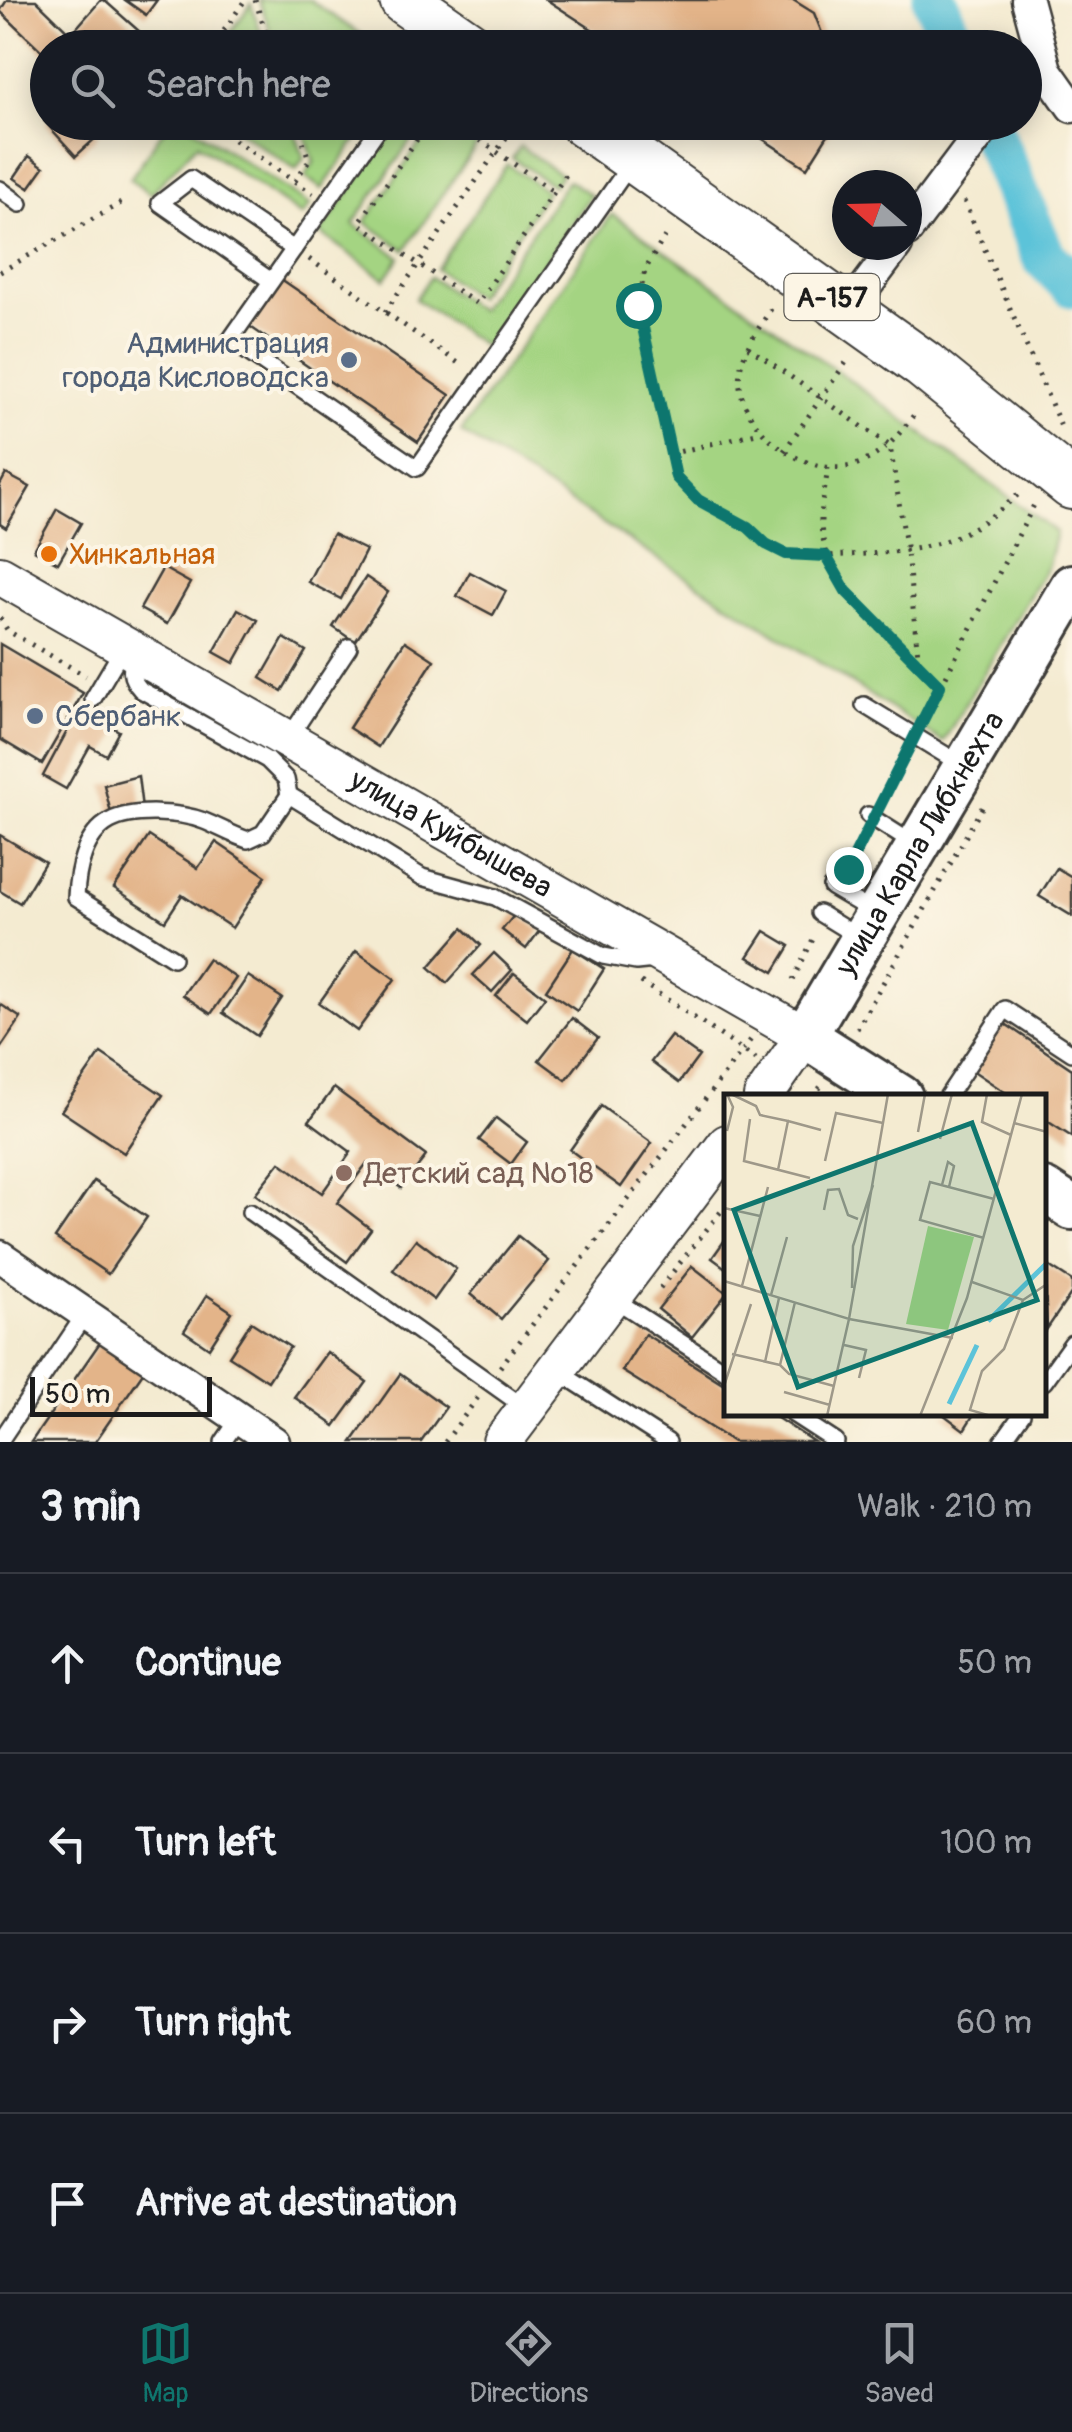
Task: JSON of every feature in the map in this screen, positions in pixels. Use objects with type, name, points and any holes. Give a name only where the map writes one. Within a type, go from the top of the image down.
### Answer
[{"type":"main road","points":[[404,0],[439,30]]},
{"type":"main road","name":"А-157","points":[[609,140],[924,365],[1053,494]]},
{"type":"main road","name":"улица Карла Либкнехта","points":[[806,1036],[919,848],[980,777],[1072,586]]},
{"type":"main road","name":"улица Куйбышева","points":[[806,1036],[896,1094]]},
{"type":"main road","points":[[1047,1192],[1072,1208]]},
{"type":"street","points":[[1027,0],[1030,30]]},
{"type":"street","points":[[1042,85],[1072,107]]},
{"type":"street","points":[[922,210],[975,140]]},
{"type":"street","points":[[849,309],[886,260]]},
{"type":"street","name":"улица Куйбышева","points":[[0,575],[806,1036]]},
{"type":"street","name":"улица Карла Либкнехта","points":[[765,1081],[806,1036]]},
{"type":"street","points":[[502,1442],[724,1148]]},
{"type":"street","points":[[0,1256],[86,1314],[231,1430],[274,1442]]},
{"type":"lane","points":[[370,140],[230,340],[417,468],[635,158]]},
{"type":"lane","points":[[271,281],[160,203],[191,179],[294,249]]},
{"type":"lane","points":[[0,190],[20,204]]},
{"type":"lane","points":[[288,739],[349,647]]},
{"type":"lane","points":[[97,692],[131,649]]},
{"type":"lane","points":[[131,649],[132,680],[141,690],[267,760],[286,780],[289,794],[263,833],[248,840],[204,821],[175,814],[146,814],[110,821],[92,839],[77,872],[76,897],[173,958]]},
{"type":"lane","points":[[864,705],[980,777]]},
{"type":"lane","points":[[289,794],[422,877],[495,897],[603,956],[636,962],[674,959]]},
{"type":"lane","points":[[871,817],[919,848]]},
{"type":"lane","points":[[831,887],[872,928]]},
{"type":"lane","points":[[818,913],[872,928]]},
{"type":"lane","points":[[948,1094],[1004,1008],[1072,1053]]},
{"type":"lane","points":[[250,1212],[527,1409]]},
{"type":"lane","points":[[611,1297],[724,1370]]},
{"type":"lane","points":[[0,1441],[86,1314]]},
{"type":"lane","points":[[1047,1378],[1072,1343]]},
{"type":"lane","points":[[556,1370],[668,1442]]},
{"type":"lane","points":[[798,1417],[836,1442]]},
{"type":"lane","points":[[1002,1442],[1020,1417]]},
{"type":"path","points":[[224,30],[244,0]]},
{"type":"path","points":[[255,0],[265,30]]},
{"type":"path","points":[[235,140],[310,192]]},
{"type":"path","points":[[295,182],[309,160],[302,140]]},
{"type":"path","points":[[417,140],[360,224],[477,304],[570,169]]},
{"type":"path","points":[[479,140],[554,192]]},
{"type":"path","points":[[385,312],[504,140]]},
{"type":"path","points":[[955,165],[1063,431]]},
{"type":"path","points":[[0,272],[122,203]]},
{"type":"path","points":[[666,236],[645,270],[638,305],[676,477],[698,500],[748,527],[766,544],[786,554],[826,556],[908,552],[950,540],[989,520],[1021,492]]},
{"type":"path","points":[[294,249],[481,378]]},
{"type":"path","points":[[771,309],[748,347],[740,372],[744,401],[760,432],[784,451],[828,467],[858,465],[890,446],[916,412]]},
{"type":"path","points":[[748,347],[890,446],[908,552],[920,665]]},
{"type":"path","points":[[784,451],[847,361]]},
{"type":"path","points":[[669,454],[760,432]]},
{"type":"path","points":[[828,467],[821,522],[826,556],[846,591],[940,686]]},
{"type":"path","points":[[848,869],[940,686],[1053,494]]},
{"type":"path","points":[[0,618],[8,631],[97,692]]},
{"type":"path","points":[[849,1042],[980,777]]},
{"type":"path","points":[[792,980],[812,941]]},
{"type":"path","points":[[603,956],[743,1050],[765,1081]]},
{"type":"path","points":[[445,1442],[758,1030]]},
{"type":"green space","points":[[259,0],[310,0],[354,30],[270,30]]},
{"type":"green space","points":[[251,4],[260,30],[232,30]]},
{"type":"green space","points":[[156,140],[212,140],[310,205],[302,216],[197,144],[151,194],[130,179]]},
{"type":"green space","points":[[252,140],[298,140],[304,158],[296,170]]},
{"type":"green space","points":[[307,140],[356,140],[322,189],[305,177],[314,162]]},
{"type":"green space","points":[[385,140],[411,140],[353,224],[400,257],[385,279],[320,233]]},
{"type":"green space","points":[[422,140],[478,143],[405,250],[365,222]]},
{"type":"green space","points":[[520,146],[561,175],[553,186],[512,158]]},
{"type":"green space","points":[[507,164],[547,191],[476,297],[436,269]]},
{"type":"green space","points":[[568,180],[591,195],[487,348],[415,299],[430,277],[479,310]]},
{"type":"green space","points":[[612,214],[847,378],[1056,532],[1048,565],[943,742],[461,432]]},
{"type":"building","points":[[7,0],[36,0],[67,30],[30,30],[30,40],[0,11]]},
{"type":"building","points":[[104,0],[138,30],[75,30]]},
{"type":"building","points":[[125,0],[157,0],[146,15]]},
{"type":"building","points":[[547,0],[793,0],[814,13],[821,30],[593,30]]},
{"type":"building","points":[[61,140],[94,140],[76,156]]},
{"type":"building","points":[[764,140],[825,140],[807,168]]},
{"type":"building","points":[[29,156],[44,167],[29,188],[14,178]]},
{"type":"building","name":"Администрация города Кисловодска","points":[[281,279],[450,395],[418,442],[249,326]]},
{"type":"building","points":[[6,474],[30,487],[6,528],[0,524],[0,485]]},
{"type":"building","points":[[57,509],[81,523],[58,563],[34,550]]},
{"type":"building","points":[[333,534],[366,550],[341,599],[308,582]]},
{"type":"building","points":[[163,568],[190,583],[167,624],[140,609]]},
{"type":"building","points":[[470,572],[506,591],[493,615],[457,596]]},
{"type":"building","points":[[366,577],[388,592],[355,642],[333,627]]},
{"type":"building","points":[[238,609],[258,620],[234,663],[214,652]]},
{"type":"building","points":[[284,638],[306,651],[282,691],[261,678]]},
{"type":"building","points":[[405,641],[434,660],[378,747],[349,728]]},
{"type":"building","name":"Сбербанк","points":[[0,644],[83,693],[42,764],[0,739]]},
{"type":"building","points":[[79,709],[119,731],[106,755],[90,746],[66,789],[43,776]]},
{"type":"building","points":[[138,776],[142,808],[111,813],[104,785]]},
{"type":"building","points":[[0,835],[45,862],[20,903],[0,891]]},
{"type":"building","points":[[149,836],[198,868],[216,842],[266,876],[232,928],[182,895],[165,921],[114,888]]},
{"type":"building","points":[[1057,868],[1072,877],[1072,916],[1039,896]]},
{"type":"building","points":[[516,913],[540,930],[526,949],[502,930]]},
{"type":"building","points":[[463,928],[481,945],[447,983],[429,967]]},
{"type":"building","points":[[765,931],[790,946],[774,972],[748,957]]},
{"type":"building","points":[[573,949],[604,969],[577,1011],[546,990]]},
{"type":"building","points":[[356,951],[395,979],[357,1031],[319,1003]]},
{"type":"building","points":[[494,953],[512,970],[492,992],[473,975]]},
{"type":"building","points":[[208,959],[236,978],[211,1014],[183,995]]},
{"type":"building","points":[[514,973],[545,997],[527,1020],[496,996]]},
{"type":"building","points":[[248,976],[282,998],[257,1036],[223,1013]]},
{"type":"building","points":[[0,1004],[21,1018],[0,1049]]},
{"type":"building","points":[[572,1018],[598,1038],[566,1080],[539,1060]]},
{"type":"building","points":[[1004,1023],[1072,1069],[1072,1137],[1047,1121],[1047,1094],[1008,1094],[972,1070]]},
{"type":"building","points":[[671,1036],[699,1056],[679,1083],[651,1062]]},
{"type":"building","points":[[101,1053],[163,1095],[124,1153],[61,1111]]},
{"type":"building","points":[[334,1088],[426,1156],[401,1188],[367,1163],[337,1203],[371,1229],[347,1262],[255,1194],[280,1162],[322,1193],[351,1152],[309,1121]]},
{"type":"building","points":[[601,1106],[652,1143],[621,1187],[570,1150]]},
{"type":"building","points":[[496,1118],[527,1142],[511,1164],[479,1140]]},
{"type":"building","points":[[94,1181],[147,1217],[108,1274],[55,1238]]},
{"type":"building","points":[[518,1236],[549,1261],[501,1319],[471,1294]]},
{"type":"building","points":[[416,1239],[456,1269],[434,1300],[393,1270]]},
{"type":"building","points":[[724,1241],[724,1267],[712,1258]]},
{"type":"building","points":[[1047,1265],[1072,1281],[1072,1292],[1047,1329]]},
{"type":"building","points":[[692,1266],[724,1291],[724,1297],[692,1337],[658,1309]]},
{"type":"building","points":[[207,1295],[232,1312],[209,1348],[184,1331]]},
{"type":"building","points":[[251,1322],[290,1347],[268,1381],[229,1356]]},
{"type":"building","points":[[645,1334],[724,1384],[724,1417],[776,1417],[814,1442],[733,1442],[622,1371]]},
{"type":"building","points":[[101,1341],[144,1371],[95,1442],[31,1442]]},
{"type":"building","points":[[327,1352],[367,1382],[335,1426],[294,1397]]},
{"type":"building","points":[[400,1374],[446,1407],[421,1442],[352,1442]]},
{"type":"building","points":[[947,1417],[972,1417],[964,1430]]},
{"type":"waterway","points":[[935,0],[948,30]]},
{"type":"waterway","points":[[995,140],[1044,257],[1072,285]]},
{"type":"place","name":"Администрация города Кисловодска","points":[[349,360]]},
{"type":"place","name":"Хинкальная","points":[[49,554]]},
{"type":"place","name":"Сбербанк","points":[[35,716]]},
{"type":"place","name":"Детский сад №18","points":[[344,1173]]},
{"type":"route","points":[[638,305],[676,477],[698,500],[748,527],[766,544],[786,554],[826,556],[846,591],[940,686],[848,869]]}]
